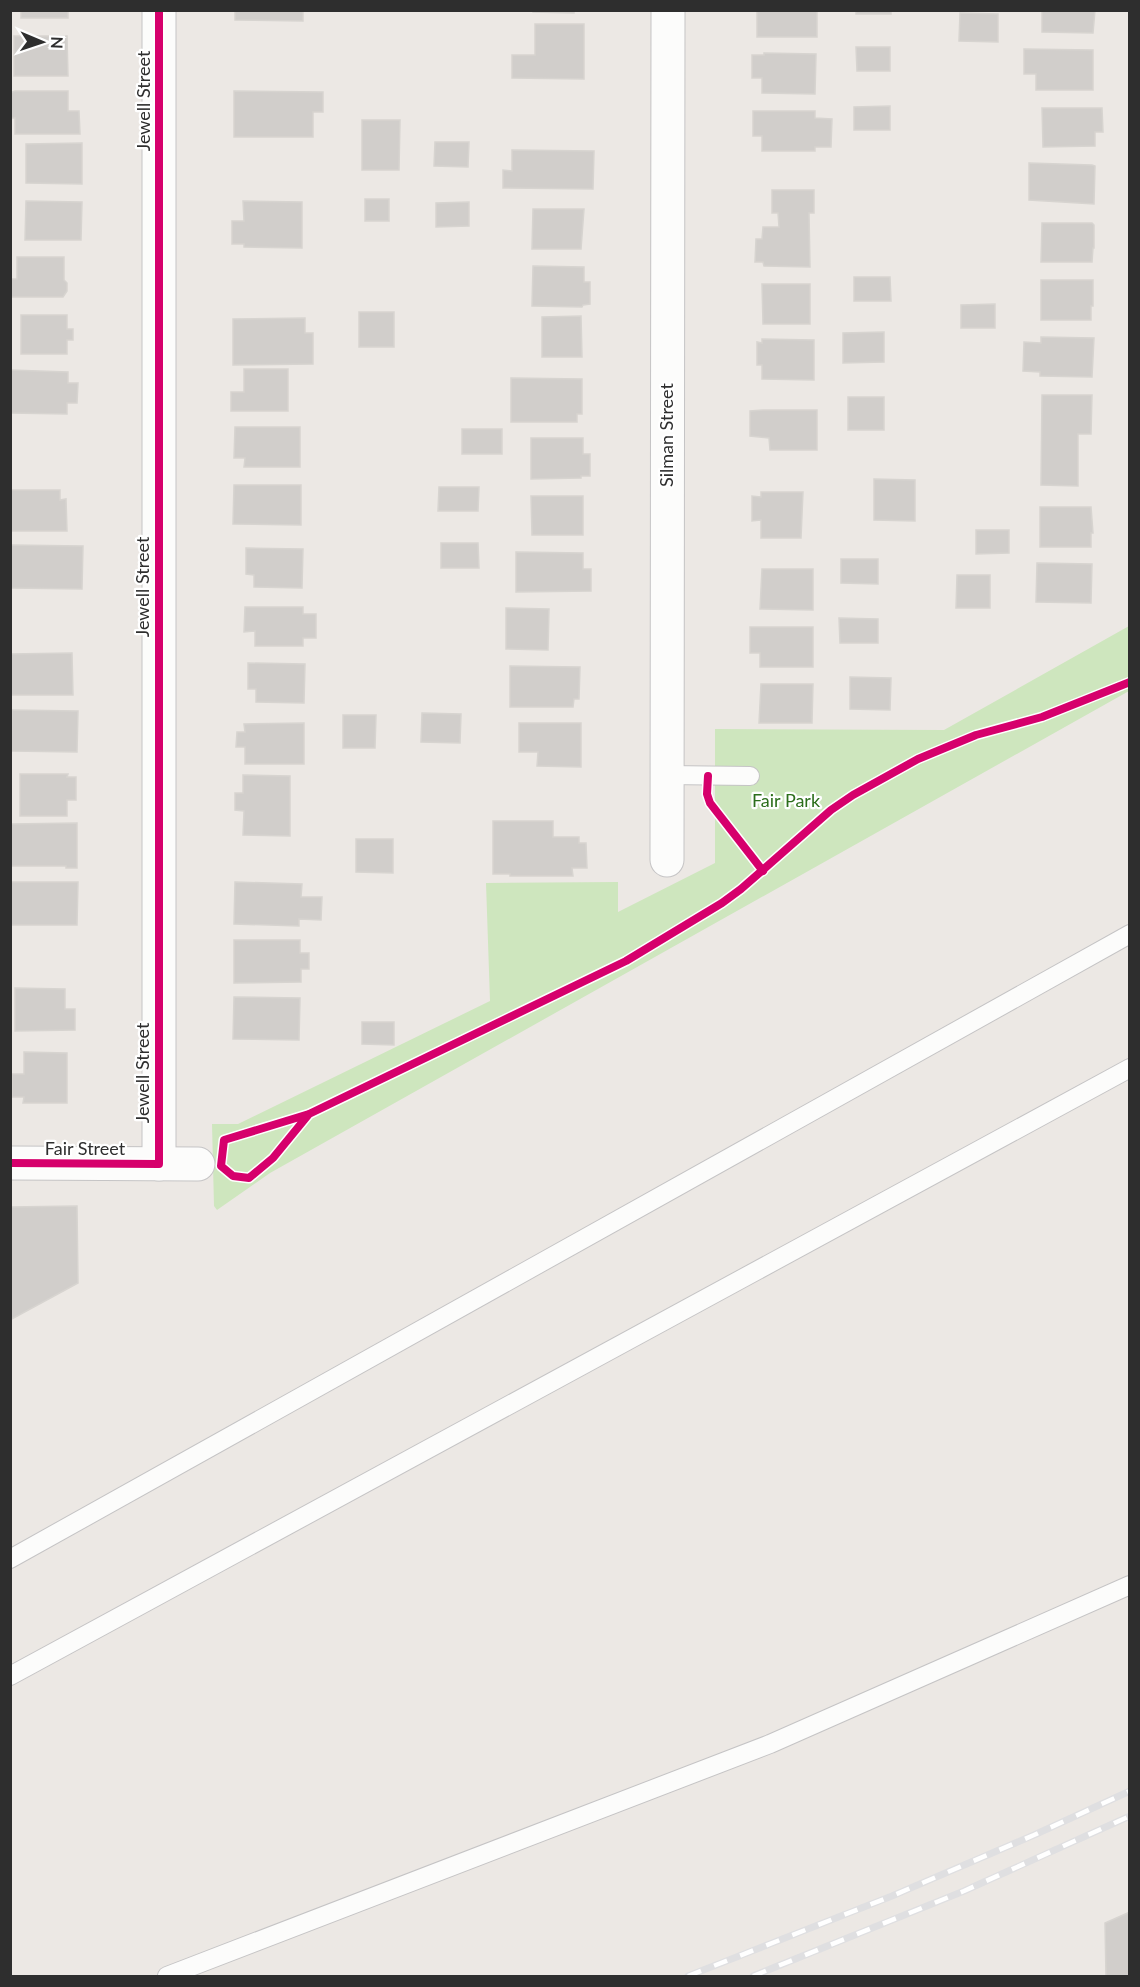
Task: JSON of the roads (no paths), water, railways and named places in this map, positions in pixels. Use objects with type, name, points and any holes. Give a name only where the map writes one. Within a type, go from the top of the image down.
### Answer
[{"type":"street","name":"Jewell Street","points":[[159,10],[159,1164]]},
{"type":"street","name":"Silman Street","points":[[667,860],[668,10]]},
{"type":"street","name":"Fair Street","points":[[10,1163],[198,1164]]},
{"type":"lane","points":[[667,775],[750,776]]},
{"type":"lane","points":[[10,1559],[1130,934]]},
{"type":"lane","points":[[10,1676],[1130,1068]]},
{"type":"lane","points":[[167,1977],[770,1744],[1130,1586]]},
{"type":"railway","points":[[688,1976],[892,1896],[1130,1791]]},
{"type":"railway","points":[[753,1976],[964,1891],[1130,1816]]},
{"type":"park label","name":"Fair Park","points":[[786,801]]}]
